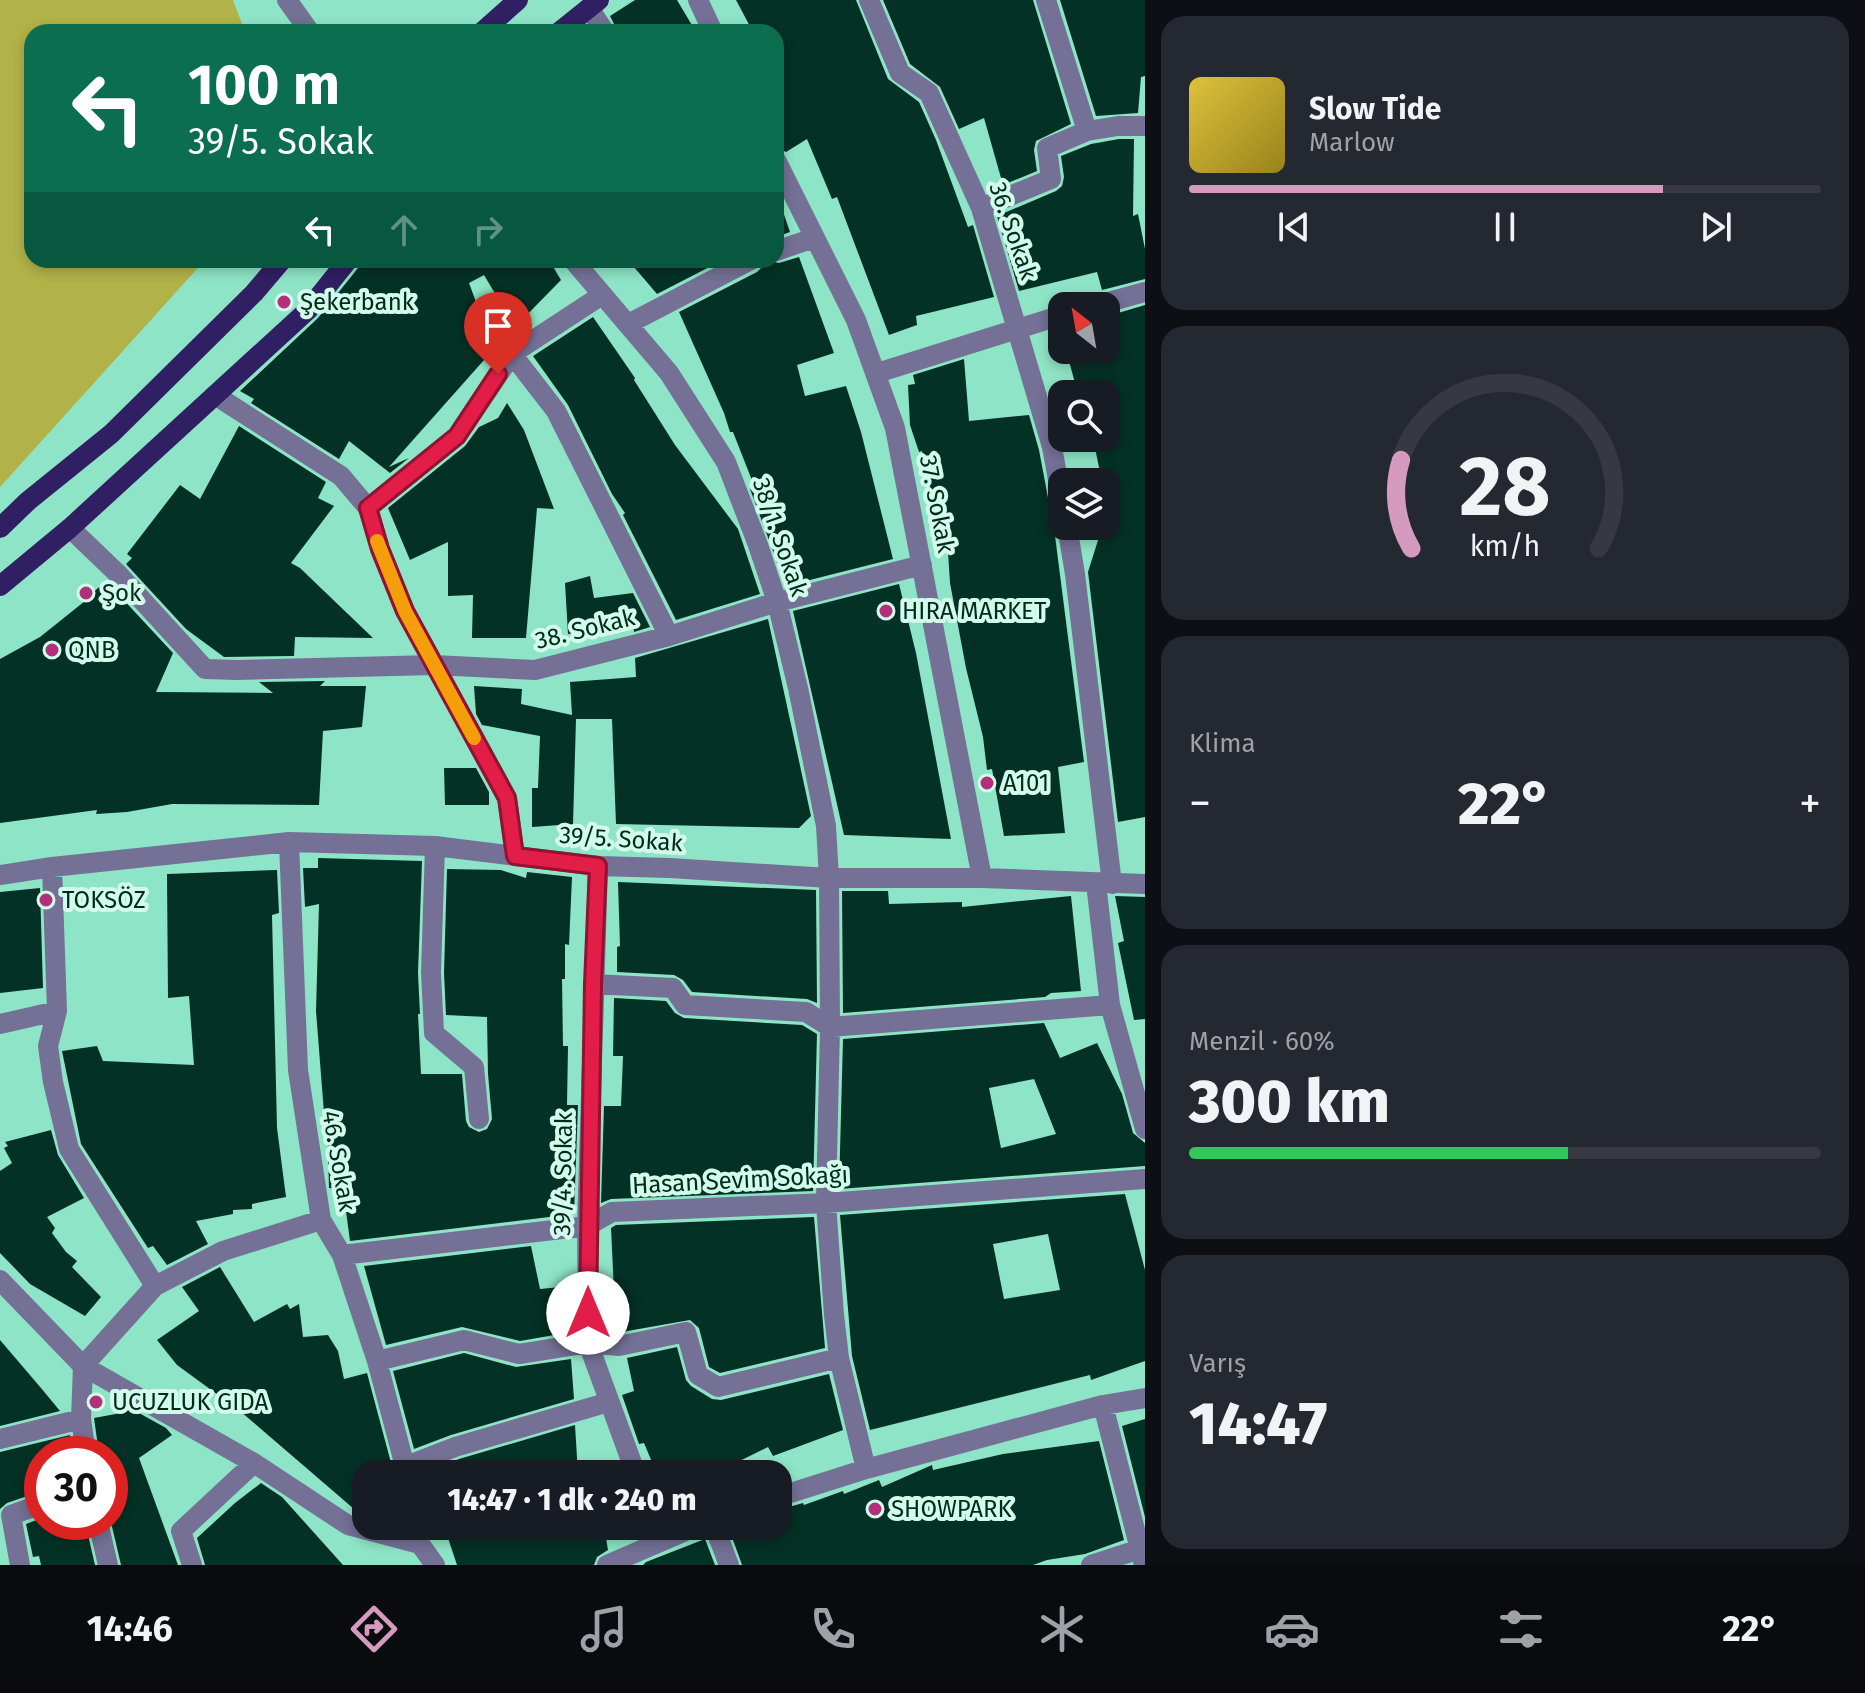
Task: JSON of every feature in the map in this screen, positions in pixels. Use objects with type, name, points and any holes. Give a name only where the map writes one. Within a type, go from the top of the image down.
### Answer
[{"type":"main road","points":[[491,24],[518,0]]},
{"type":"main road","points":[[569,24],[594,4]]},
{"type":"main road","points":[[0,528],[28,501],[111,434],[254,293],[275,268]]},
{"type":"main road","points":[[0,586],[70,528],[308,310],[342,268]]},
{"type":"street","points":[[287,0],[304,24]]},
{"type":"street","points":[[698,0],[709,24]]},
{"type":"street","name":"36. Sokak","points":[[869,0],[900,73],[929,93],[981,208],[1056,468]]},
{"type":"street","points":[[1046,0],[1087,131]]},
{"type":"street","points":[[594,4],[602,24]]},
{"type":"street","points":[[981,208],[1051,179],[1047,148],[1087,131],[1145,126]]},
{"type":"street","name":"37. Sokak","points":[[784,176],[856,320],[895,428],[982,878]]},
{"type":"street","points":[[784,248],[814,238]]},
{"type":"street","name":"38/1. Sokak","points":[[580,268],[669,373],[726,462],[777,602],[798,688],[826,826],[830,1027],[826,1203],[839,1358],[866,1469]]},
{"type":"street","points":[[628,324],[731,268]]},
{"type":"street","points":[[1120,299],[1145,292]]},
{"type":"street","points":[[368,508],[457,436],[512,354],[602,295]]},
{"type":"street","points":[[877,373],[1048,319]]},
{"type":"street","points":[[512,354],[556,411],[669,636]]},
{"type":"street","points":[[215,395],[341,476],[368,508],[380,549],[405,611],[507,798],[515,856]]},
{"type":"street","name":"38. Sokak","points":[[70,528],[119,575],[205,669],[434,665],[535,670],[922,565]]},
{"type":"street","points":[[1069,540],[1104,884],[1110,1005],[1145,1129]]},
{"type":"street","name":"39/5. Sokak","points":[[0,875],[289,842],[435,846],[598,866],[829,878],[982,878],[1145,884]]},
{"type":"street","name":"46. Sokak","points":[[289,842],[298,1070],[321,1220],[342,1255],[377,1361],[403,1460]]},
{"type":"street","points":[[435,846],[431,973],[434,1033],[474,1067],[479,1119]]},
{"type":"street","name":"39/4. Sokak","points":[[598,866],[587,1226],[588,1343],[631,1460]]},
{"type":"street","points":[[52,867],[57,1011],[48,1046],[69,1149],[155,1286]]},
{"type":"street","points":[[593,984],[673,988],[685,1005],[806,1012],[830,1027],[1110,1005]]},
{"type":"street","points":[[0,1024],[57,1011]]},
{"type":"street","name":"Hasan Sevim Sokağı","points":[[342,1255],[587,1226],[612,1212],[826,1203],[1145,1179]]},
{"type":"street","points":[[83,1436],[83,1366],[155,1286],[223,1251],[321,1220]]},
{"type":"street","points":[[0,1280],[83,1366],[254,1463],[352,1526]]},
{"type":"street","points":[[377,1361],[464,1340],[519,1354],[588,1343],[619,1346],[686,1332],[698,1375],[718,1387],[839,1358]]},
{"type":"street","points":[[792,1493],[866,1469],[1103,1405],[1145,1398]]},
{"type":"street","points":[[427,1460],[455,1447],[609,1402]]},
{"type":"street","points":[[1091,1565],[1142,1557],[1103,1405]]},
{"type":"street","points":[[0,1439],[81,1419]]},
{"type":"street","points":[[192,1565],[181,1531],[254,1463]]},
{"type":"street","points":[[20,1565],[11,1515],[24,1510]]},
{"type":"street","points":[[102,1540],[108,1565]]},
{"type":"street","points":[[421,1540],[435,1565]]},
{"type":"street","points":[[607,1565],[648,1540]]},
{"type":"street","points":[[719,1540],[729,1565]]},
{"type":"shaded area","points":[[0,0],[233,0],[242,24],[24,24],[24,268],[198,268],[0,487]]},
{"type":"building","points":[[635,0],[677,0],[691,24],[614,24],[610,16]]},
{"type":"building","points":[[736,0],[856,0],[888,79],[919,102],[968,227],[973,225],[994,297],[916,316],[917,325],[889,335],[837,197],[832,199],[807,139],[784,151],[784,24],[749,24]]},
{"type":"building","points":[[883,0],[1033,0],[1071,124],[1036,141],[1037,171],[1003,185],[984,118],[959,129],[940,87],[910,64]]},
{"type":"building","points":[[1060,0],[1145,0],[1145,76],[1141,77],[1138,113],[1096,116]]},
{"type":"building","points":[[1134,139],[1133,216],[1138,214],[1145,249],[1145,279],[1102,290],[1097,272],[1019,291],[997,216],[1062,186],[1061,156],[1091,144]]},
{"type":"building","points":[[784,215],[790,232],[784,234]]},
{"type":"building","points":[[799,257],[834,353],[797,365],[805,396],[846,386],[861,432],[893,559],[786,586],[750,489],[755,488],[679,312],[761,268],[784,268],[784,262]]},
{"type":"building","points":[[358,268],[554,268],[561,280],[515,327],[484,275],[469,283],[492,351],[389,467],[409,458],[390,473],[349,441],[339,459],[251,403],[254,399],[240,391],[318,318]]},
{"type":"building","points":[[635,268],[707,268],[657,294]]},
{"type":"building","points":[[1145,305],[1145,817],[1118,822],[1088,572],[1098,540],[1120,540],[1120,468],[1099,468],[1096,452],[1120,452],[1120,380],[1074,380],[1070,364],[1120,364],[1120,312]]},
{"type":"building","points":[[593,317],[635,378],[675,445],[738,529],[760,594],[676,620],[623,515],[625,513],[612,494],[568,405],[533,356]]},
{"type":"building","points":[[964,359],[969,421],[1029,415],[1048,498],[1048,540],[1056,540],[1084,762],[1058,767],[1065,833],[1004,836],[992,769],[987,770],[983,737],[966,668],[950,583],[948,552],[922,451],[919,452],[910,425],[908,385],[915,384],[913,375]]},
{"type":"building","points":[[507,403],[524,430],[554,509],[537,508],[526,638],[472,638],[473,595],[448,596],[448,542],[410,560],[388,508],[465,446],[479,427],[498,418]]},
{"type":"building","points":[[239,426],[326,482],[318,498],[334,506],[291,563],[373,638],[295,637],[294,656],[224,657],[186,629],[126,564],[132,558],[127,554],[180,485],[200,499]]},
{"type":"building","points":[[590,576],[594,598],[633,593],[650,627],[634,632],[633,623],[568,634],[565,583]]},
{"type":"building","points":[[106,581],[173,653],[156,692],[273,693],[259,682],[325,681],[320,686],[366,686],[362,727],[323,731],[319,805],[172,804],[127,812],[96,814],[97,810],[0,823],[0,659],[40,637]]},
{"type":"building","points":[[899,584],[916,653],[951,839],[844,835],[793,611]]},
{"type":"building","points":[[768,619],[811,816],[799,828],[616,824],[612,719],[576,719],[573,824],[532,827],[532,788],[538,788],[540,736],[482,725],[476,714],[474,686],[522,689],[521,704],[572,715],[570,682],[636,677],[635,658]]},
{"type":"building","points":[[444,768],[476,768],[489,792],[489,805],[445,805]]},
{"type":"building","points":[[318,858],[422,861],[418,973],[421,1074],[462,1074],[466,1121],[469,1127],[479,1132],[487,1129],[492,1119],[487,1017],[446,1015],[447,869],[501,870],[526,878],[527,872],[572,877],[569,945],[565,944],[565,979],[562,979],[563,1046],[568,1046],[567,1105],[578,1105],[574,1214],[350,1241],[343,1189],[329,1188],[327,1113],[324,1113],[316,1011],[319,904],[305,907],[303,868],[318,868]]},
{"type":"building","points":[[277,870],[279,913],[272,915],[277,1128],[286,1197],[252,1204],[252,1209],[233,1210],[233,1214],[196,1221],[208,1244],[167,1265],[153,1246],[148,1248],[81,1144],[62,1051],[97,1046],[103,1061],[194,1065],[189,996],[168,998],[167,874]]},
{"type":"building","points":[[618,882],[816,890],[817,1003],[807,999],[692,992],[683,980],[674,975],[617,972],[617,947],[620,946]]},
{"type":"building","points":[[40,888],[43,988],[0,993],[0,892]]},
{"type":"building","points":[[842,891],[888,891],[889,904],[962,902],[962,907],[1071,896],[1081,991],[1051,993],[1045,997],[843,1013]]},
{"type":"building","points":[[1115,896],[1145,897],[1145,1019],[1134,1020],[1118,943],[1124,941]]},
{"type":"building","points":[[614,998],[666,1001],[675,1013],[684,1018],[802,1025],[817,1034],[813,1191],[611,1199],[601,1203],[604,1106],[621,1106],[623,1056],[613,1056]]},
{"type":"building","points":[[1044,1023],[1060,1058],[1097,1043],[1122,1094],[1133,1133],[1145,1143],[1145,1166],[839,1189],[843,1039]],"holes":[[[1034,1079],[1056,1134],[1001,1148],[989,1088]]]},
{"type":"building","points":[[51,1130],[58,1155],[84,1198],[47,1217],[55,1228],[52,1233],[77,1261],[72,1267],[101,1297],[85,1316],[30,1284],[0,1253],[0,1171],[12,1163],[4,1148],[8,1146],[5,1142]]},
{"type":"building","points":[[1125,1194],[1145,1270],[1145,1361],[1091,1380],[1090,1375],[870,1430],[852,1356],[840,1215]],"holes":[[[1048,1234],[1060,1290],[1004,1299],[993,1244]]]},
{"type":"building","points":[[814,1217],[825,1348],[720,1373],[709,1367],[699,1328],[690,1320],[616,1333],[611,1228],[616,1225]]},
{"type":"building","points":[[531,1246],[540,1289],[561,1287],[568,1328],[565,1328],[566,1333],[520,1341],[462,1327],[386,1345],[364,1266]]},
{"type":"building","points":[[220,1267],[254,1322],[287,1304],[290,1309],[299,1304],[303,1337],[328,1335],[338,1351],[344,1379],[367,1373],[390,1460],[352,1460],[352,1507],[240,1411],[177,1365],[157,1340],[199,1311],[182,1287]]},
{"type":"building","points":[[0,1340],[41,1388],[60,1411],[0,1426]]},
{"type":"building","points":[[677,1347],[686,1380],[712,1399],[721,1400],[829,1374],[843,1430],[773,1456],[768,1447],[742,1460],[651,1460],[644,1443],[639,1444],[622,1395],[634,1391],[627,1358]]},
{"type":"building","points":[[464,1353],[516,1367],[571,1359],[574,1399],[414,1449],[393,1371]]},
{"type":"building","points":[[130,1408],[166,1428],[172,1435],[139,1458],[178,1565],[121,1565],[115,1540],[128,1540],[128,1436],[96,1436],[94,1418],[121,1413]]},
{"type":"building","points":[[1145,1419],[1145,1517],[1122,1426]]},
{"type":"building","points":[[575,1425],[577,1460],[456,1460]]},
{"type":"building","points":[[1099,1441],[1124,1540],[1085,1554],[1033,1565],[742,1565],[733,1540],[792,1540],[792,1506],[843,1491],[844,1494],[879,1480],[882,1487],[932,1465],[933,1470],[1003,1454]]},
{"type":"building","points":[[24,1446],[24,1497],[0,1509],[0,1452]]},
{"type":"building","points":[[261,1483],[282,1497],[343,1565],[205,1565],[197,1538]]},
{"type":"building","points":[[29,1540],[89,1540],[95,1565],[41,1565],[39,1556],[33,1557]]},
{"type":"building","points":[[449,1540],[606,1540],[608,1550],[597,1557],[594,1565],[457,1565]]},
{"type":"building","points":[[705,1540],[715,1565],[643,1565]]},
{"type":"slow traffic","points":[[377,541],[405,611],[474,738]]},
{"type":"place","name":"Şekerbank","points":[[284,302]]},
{"type":"place","name":"Şok","points":[[86,593]]},
{"type":"place","name":"HIRA MARKET","points":[[886,611]]},
{"type":"place","name":"QNB","points":[[52,650]]},
{"type":"place","name":"A101","points":[[987,783]]},
{"type":"place","name":"TOKSÖZ","points":[[46,900]]},
{"type":"place","name":"UCUZLUK GIDA","points":[[96,1402]]},
{"type":"place","name":"SHOWPARK","points":[[875,1509]]},
{"type":"route","points":[[498,374],[457,436],[368,508],[380,549],[405,611],[507,798],[515,856],[598,866],[587,1226],[588,1313]]}]
